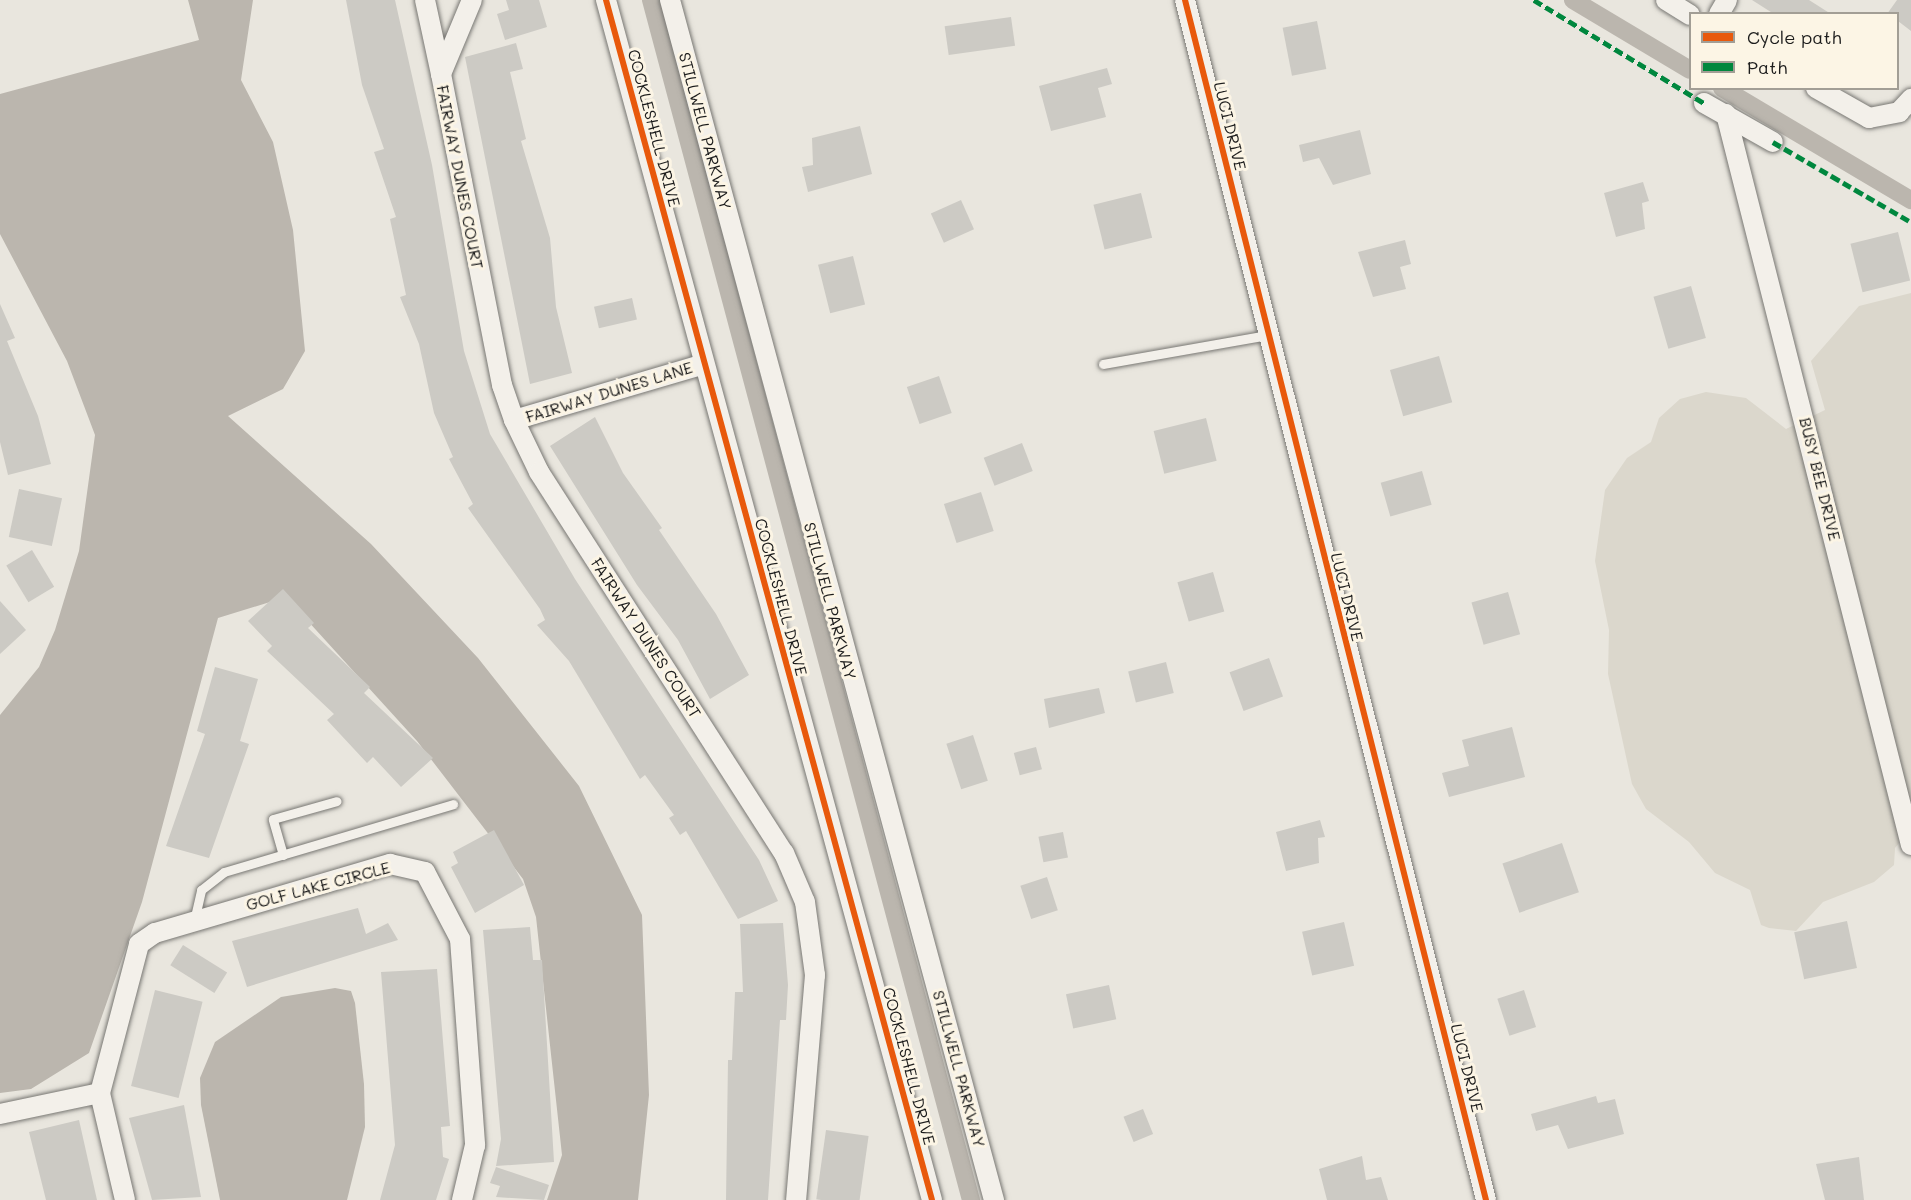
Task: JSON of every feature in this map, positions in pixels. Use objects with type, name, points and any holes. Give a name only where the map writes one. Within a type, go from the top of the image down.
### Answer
[{"type":"street","name":"FAIRWAY DUNES COURT","points":[[425,0],[483,298],[514,420],[539,472],[799,885],[815,975],[796,1200]]},
{"type":"street","name":"FAIRWAY DUNES COURT","points":[[441,74],[472,0]]},
{"type":"street","name":"COCKLESHELL DRIVE","points":[[606,0],[932,1200]]},
{"type":"street","name":"STILLWELL PARKWAY","points":[[670,0],[994,1200]]},
{"type":"street","name":"LUCI DRIVE","points":[[1185,0],[1267,335],[1486,1200]]},
{"type":"street","points":[[1666,0],[1689,14]]},
{"type":"street","points":[[1820,90],[1869,118],[1899,112],[1911,99]]},
{"type":"street","points":[[1704,103],[1773,142]]},
{"type":"street","name":"BUSY BEE DRIVE","points":[[1726,114],[1911,845]]},
{"type":"street","name":"FAIRWAY DUNES LANE","points":[[514,420],[704,364]]},
{"type":"street","name":"GOLF LAKE CIRCLE","points":[[125,1200],[100,1093],[139,944],[194,921],[390,864],[409,864],[425,873],[454,920],[461,949],[475,1145],[462,1200]]},
{"type":"street","points":[[0,1114],[100,1093]]},
{"type":"lane","points":[[1103,363],[1267,335]]},
{"type":"lane","points":[[283,855],[273,819],[337,801]]},
{"type":"lane","points":[[194,921],[196,901],[208,880],[453,804]]},
{"type":"shaded area","points":[[188,0],[253,0],[241,80],[273,142],[293,230],[305,351],[283,389],[228,416],[371,544],[478,658],[579,786],[642,915],[649,1095],[638,1200],[547,1200],[562,1155],[536,917],[523,879],[417,741],[286,597],[218,618],[142,902],[89,1053],[31,1089],[0,1093],[0,715],[39,667],[55,630],[79,551],[95,435],[67,361],[0,234],[0,94],[199,40]]},
{"type":"shaded area","points":[[1911,293],[1911,828],[1895,848],[1894,865],[1874,882],[1823,902],[1796,931],[1769,928],[1761,925],[1750,890],[1715,873],[1689,842],[1646,809],[1632,784],[1608,674],[1609,630],[1595,561],[1605,490],[1627,458],[1651,442],[1659,418],[1680,399],[1706,392],[1746,398],[1786,429],[1825,410],[1811,361],[1859,306]]},
{"type":"shaded area","points":[[335,988],[351,991],[355,1003],[364,1084],[365,1127],[347,1200],[220,1200],[201,1105],[200,1078],[215,1042],[281,997]]},
{"type":"building","points":[[346,0],[395,0],[432,165],[464,351],[490,434],[575,579],[759,860],[778,901],[738,919],[686,831],[680,835],[669,818],[674,815],[645,775],[640,779],[569,661],[537,625],[545,620],[540,609],[468,508],[473,504],[449,459],[453,457],[434,413],[419,344],[400,297],[406,295],[390,219],[396,217],[374,152],[384,149],[362,85]]},
{"type":"building","points":[[506,0],[539,0],[547,27],[505,40],[497,14],[509,10]]},
{"type":"building","points":[[1752,0],[1809,0],[1828,12],[1771,12]]},
{"type":"building","points":[[1897,0],[1911,0],[1911,31],[1899,22],[1899,12],[1888,12]]},
{"type":"building","points":[[1011,17],[1015,46],[949,55],[945,26]]},
{"type":"building","points":[[1317,21],[1326,69],[1292,76],[1283,28]]},
{"type":"building","points":[[516,43],[523,69],[510,72],[526,139],[521,141],[550,238],[556,307],[572,373],[530,384],[465,57]]},
{"type":"building","points":[[1107,68],[1112,84],[1098,88],[1106,117],[1051,131],[1039,86]]},
{"type":"building","points":[[860,126],[872,174],[808,192],[802,167],[813,165],[812,138]]},
{"type":"building","points":[[1360,130],[1371,174],[1333,185],[1319,158],[1303,162],[1299,145]]},
{"type":"building","points":[[1643,182],[1649,201],[1642,203],[1645,229],[1616,237],[1604,193]]},
{"type":"building","points":[[1141,193],[1152,238],[1105,249],[1093,205]]},
{"type":"building","points":[[961,200],[974,229],[944,243],[931,213]]},
{"type":"building","points":[[1898,232],[1910,281],[1863,292],[1850,244]]},
{"type":"building","points":[[1405,240],[1411,264],[1400,267],[1406,289],[1373,297],[1358,252]]},
{"type":"building","points":[[853,256],[865,305],[830,313],[818,265]]},
{"type":"building","points":[[1691,286],[1706,338],[1668,349],[1654,297]]},
{"type":"building","points":[[632,298],[637,319],[599,328],[594,307]]},
{"type":"building","points":[[0,304],[15,338],[7,341],[38,416],[51,464],[8,475],[0,442]]},
{"type":"building","points":[[1439,356],[1452,402],[1403,416],[1390,370]]},
{"type":"building","points":[[939,376],[952,413],[920,424],[907,387]]},
{"type":"building","points":[[595,417],[623,473],[662,528],[659,530],[716,614],[749,675],[710,699],[678,640],[637,585],[550,446]]},
{"type":"building","points":[[1206,418],[1217,461],[1164,474],[1154,431]]},
{"type":"building","points":[[1022,443],[1033,471],[994,486],[984,458]]},
{"type":"building","points":[[1422,471],[1432,505],[1390,516],[1381,483]]},
{"type":"building","points":[[19,489],[62,498],[52,546],[9,537]]},
{"type":"building","points":[[981,492],[994,531],[957,543],[944,504]]},
{"type":"building","points":[[32,550],[54,587],[28,602],[6,565]]},
{"type":"building","points":[[1213,572],[1224,611],[1189,622],[1177,582]]},
{"type":"building","points":[[283,589],[314,623],[308,628],[370,687],[364,693],[433,758],[401,787],[373,757],[367,763],[327,720],[334,714],[267,651],[272,646],[248,621]]},
{"type":"building","points":[[1508,592],[1520,634],[1484,645],[1471,602]]},
{"type":"building","points":[[0,601],[26,630],[0,654]]},
{"type":"building","points":[[1269,658],[1283,697],[1244,711],[1230,672]]},
{"type":"building","points":[[1166,662],[1174,693],[1136,702],[1128,671]]},
{"type":"building","points":[[215,667],[258,679],[240,741],[249,744],[209,858],[166,846],[205,734],[197,731]]},
{"type":"building","points":[[1099,688],[1105,713],[1049,728],[1044,699]]},
{"type":"building","points":[[1512,727],[1525,777],[1449,797],[1442,773],[1469,766],[1462,740]]},
{"type":"building","points":[[973,735],[988,781],[961,789],[946,744]]},
{"type":"building","points":[[1036,747],[1042,769],[1020,775],[1014,753]]},
{"type":"building","points":[[1320,820],[1325,837],[1318,838],[1319,863],[1286,871],[1276,832]]},
{"type":"building","points":[[494,830],[524,885],[475,913],[451,867],[458,863],[453,852]]},
{"type":"building","points":[[1063,832],[1068,858],[1043,862],[1038,837]]},
{"type":"building","points":[[1562,843],[1579,892],[1519,913],[1502,864]]},
{"type":"building","points":[[1047,877],[1058,910],[1031,919],[1020,886]]},
{"type":"building","points":[[358,908],[366,934],[388,923],[398,940],[247,987],[232,941]]},
{"type":"building","points":[[1847,921],[1857,968],[1804,979],[1794,932]]},
{"type":"building","points":[[1344,922],[1354,966],[1312,976],[1302,932]]},
{"type":"building","points":[[783,923],[788,985],[786,1020],[780,1020],[768,1200],[726,1200],[728,1060],[732,1060],[735,992],[743,992],[740,924]]},
{"type":"building","points":[[530,927],[533,960],[542,960],[554,1162],[496,1166],[501,1139],[483,930]]},
{"type":"building","points":[[183,945],[227,973],[214,993],[170,965]]},
{"type":"building","points":[[437,969],[450,1126],[441,1127],[443,1157],[449,1159],[436,1200],[380,1200],[395,1145],[381,972]]},
{"type":"building","points":[[1109,985],[1116,1019],[1073,1028],[1066,994]]},
{"type":"building","points":[[155,990],[203,1002],[179,1098],[131,1086]]},
{"type":"building","points":[[1524,990],[1536,1027],[1509,1036],[1497,999]]},
{"type":"building","points":[[1596,1096],[1598,1103],[1615,1099],[1624,1134],[1568,1149],[1558,1125],[1536,1131],[1531,1114]]},
{"type":"building","points":[[184,1105],[201,1197],[152,1200],[129,1118]]},
{"type":"building","points":[[1143,1109],[1153,1134],[1134,1142],[1124,1117]]},
{"type":"building","points":[[79,1120],[97,1200],[46,1200],[29,1132]]},
{"type":"building","points":[[826,1130],[869,1136],[860,1200],[816,1199]]},
{"type":"building","points":[[1362,1156],[1366,1180],[1381,1177],[1388,1200],[1327,1200],[1319,1169]]},
{"type":"building","points":[[1859,1157],[1864,1200],[1825,1200],[1816,1164]]},
{"type":"building","points":[[496,1167],[549,1185],[544,1200],[496,1197],[500,1186],[490,1183]]},
{"type":"waterway","points":[[651,0],[971,1200]]},
{"type":"waterway","points":[[1573,0],[1689,69]]},
{"type":"waterway","points":[[1725,90],[1911,200]]},
{"type":"marked path","points":[[1534,0],[1704,103]]},
{"type":"marked path","points":[[1773,142],[1911,222]]},
{"type":"cycle path","points":[[606,0],[932,1200]]},
{"type":"cycle path","points":[[1185,0],[1486,1200]]}]
